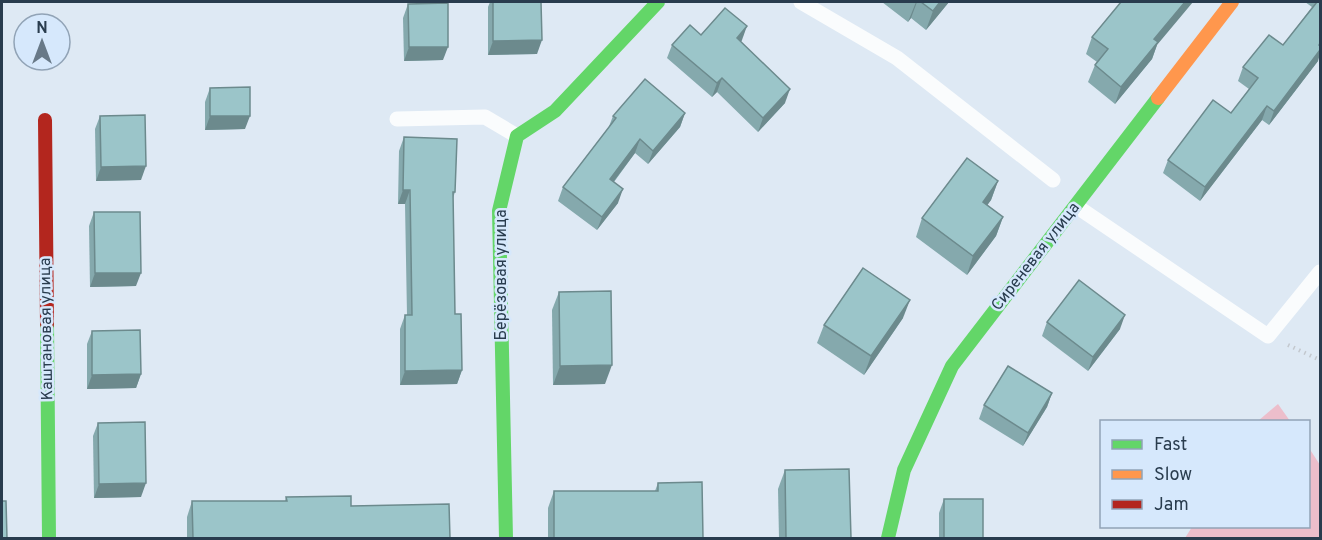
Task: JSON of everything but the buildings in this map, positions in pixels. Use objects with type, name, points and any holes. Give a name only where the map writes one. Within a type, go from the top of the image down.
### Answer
[{"type":"street","points":[[517,136],[555,111],[658,2]]},
{"type":"street","name":"Сиреневая улица","points":[[888,538],[904,470],[952,366],[1232,2]]},
{"type":"street","name":"Каштановая улица","points":[[45,120],[49,538]]},
{"type":"street","name":"Берёзовая улица","points":[[506,538],[499,211],[517,136]]},
{"type":"lane","points":[[801,2],[897,58],[1053,180]]},
{"type":"lane","points":[[397,119],[485,117],[517,136]]},
{"type":"lane","points":[[1076,206],[1268,336],[1320,272]]},
{"type":"path","points":[[1268,336],[1320,360]]},
{"type":"shaded area","points":[[1278,404],[1289,420],[1259,420]]},
{"type":"shaded area","points":[[1310,450],[1320,465],[1320,538],[1185,538],[1191,528],[1310,528]]},
{"type":"traffic: fast","points":[[506,538],[499,211],[517,136],[555,111],[658,2]]},
{"type":"traffic: fast","points":[[888,538],[904,470],[952,366],[1158,98]]},
{"type":"traffic: fast","points":[[47,324],[49,538]]},
{"type":"traffic: slow","points":[[1158,98],[1232,2]]},
{"type":"traffic: jam","points":[[45,120],[47,324]]}]
